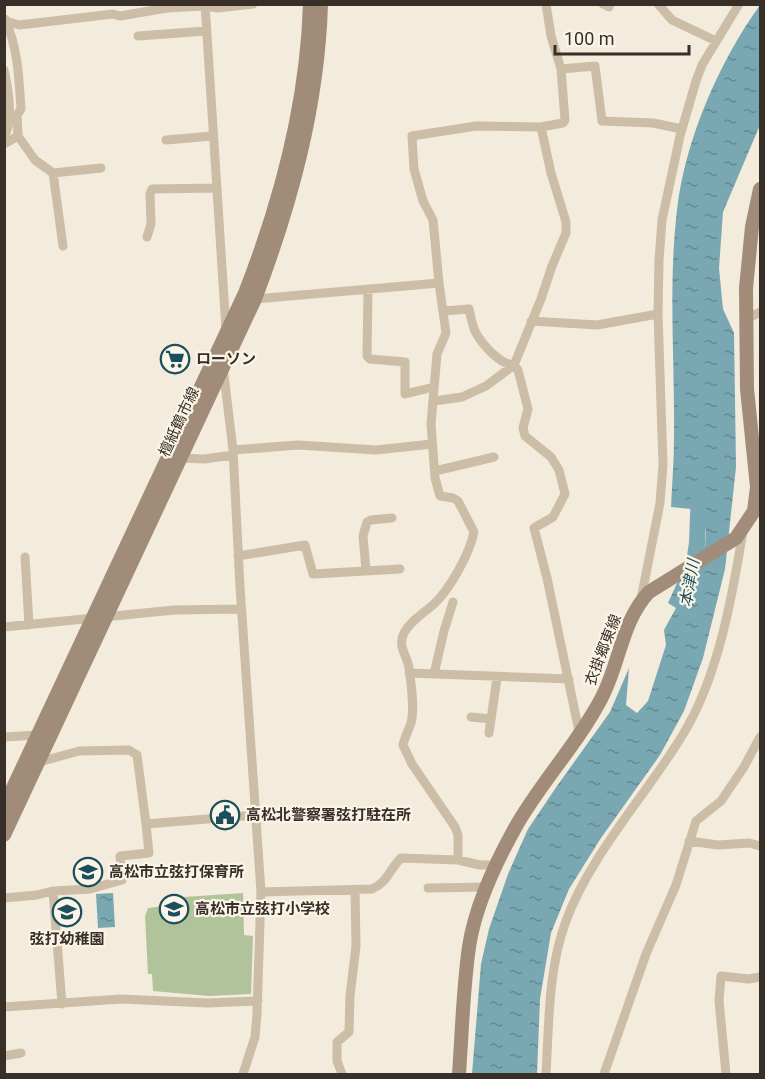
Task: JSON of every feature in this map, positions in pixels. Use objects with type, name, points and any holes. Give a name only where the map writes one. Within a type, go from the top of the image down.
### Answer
[{"type":"main road","name":"檀紙鶴市線","points":[[4,835],[39,762],[99,618],[263,247],[291,149],[309,34],[310,4]]},
{"type":"main road","name":"檀紙鶴市線","points":[[4,807],[38,735],[180,458],[255,299],[289,205],[302,149],[315,83],[321,4]]},
{"type":"main road","points":[[645,597],[740,535],[754,511],[757,487],[755,421],[747,319],[748,257],[760,189]]},
{"type":"main road","name":"衣掛郷東線","points":[[459,1074],[469,946],[487,887],[515,827],[536,794],[580,736],[611,681],[623,638],[645,597]]},
{"type":"street","points":[[5,19],[19,25],[113,14],[120,16],[167,8],[205,5],[218,8],[253,4]]},
{"type":"street","points":[[458,860],[458,835],[455,827],[412,764],[403,745],[411,723],[412,712],[409,673],[401,643],[403,634],[409,625],[441,595],[463,560],[474,532],[458,501],[440,496],[438,492],[431,424],[437,354],[446,333],[433,220],[423,201],[414,169],[412,136],[476,126],[541,127],[563,123],[565,120],[561,69],[551,36],[546,4]]},
{"type":"street","points":[[603,4],[609,7],[610,4]]},
{"type":"street","points":[[658,4],[672,21],[716,41]]},
{"type":"street","points":[[645,597],[644,579],[660,503],[663,465],[658,314],[658,260],[662,220],[682,129],[702,65],[739,4]]},
{"type":"street","points":[[205,5],[226,333],[223,366],[233,453],[241,609],[261,892],[255,1037],[243,1074]]},
{"type":"street","points":[[5,19],[13,35],[16,51],[21,109],[17,115],[18,136],[35,160],[53,173],[101,168]]},
{"type":"street","points":[[138,36],[207,31]]},
{"type":"street","points":[[164,34],[164,45]]},
{"type":"street","points":[[561,69],[594,66],[602,121],[653,123],[682,129]]},
{"type":"street","points":[[4,70],[9,129],[4,136]]},
{"type":"street","points":[[434,401],[462,397],[486,386],[513,365],[566,233],[566,222],[550,173],[541,127]]},
{"type":"street","points":[[4,144],[18,136]]},
{"type":"street","points":[[166,140],[212,136]]},
{"type":"street","points":[[53,173],[63,246]]},
{"type":"street","points":[[147,237],[152,224],[150,194],[152,189],[216,188]]},
{"type":"street","points":[[255,299],[439,283]]},
{"type":"street","points":[[368,290],[367,356],[376,360],[403,360],[405,394],[434,387]]},
{"type":"street","points":[[444,311],[469,309],[478,337],[500,360],[513,365],[518,370],[528,409],[523,428],[525,436],[551,457],[559,470],[565,494],[553,517],[534,528],[580,736]]},
{"type":"street","points":[[747,319],[760,312]]},
{"type":"street","points":[[531,321],[597,325],[658,314]]},
{"type":"street","points":[[180,458],[204,459],[298,445],[376,450],[432,444]]},
{"type":"street","points":[[435,471],[494,457]]},
{"type":"street","points":[[366,570],[363,536],[367,522],[392,518]]},
{"type":"street","points":[[546,1074],[551,999],[557,953],[566,922],[594,866],[684,734],[701,697],[716,658],[740,535]]},
{"type":"street","points":[[238,556],[305,545],[313,573],[400,569]]},
{"type":"street","points":[[25,557],[30,625]]},
{"type":"street","points":[[434,674],[453,602]]},
{"type":"street","points":[[4,627],[174,610],[241,609]]},
{"type":"street","points":[[409,673],[569,679]]},
{"type":"street","points":[[489,733],[497,678]]},
{"type":"street","points":[[471,717],[491,719]]},
{"type":"street","points":[[4,737],[38,735]]},
{"type":"street","points":[[604,1074],[646,954],[676,885],[696,821],[721,801],[744,767],[760,737]]},
{"type":"street","points":[[4,898],[53,891],[90,889],[122,880],[120,856],[148,853],[137,755],[129,750],[80,751],[39,762]]},
{"type":"street","points":[[146,824],[256,815]]},
{"type":"street","points":[[689,842],[718,845],[749,843],[760,846]]},
{"type":"street","points":[[261,892],[372,888],[383,884],[393,866],[401,858],[458,860],[496,866]]},
{"type":"street","points":[[428,888],[487,887]]},
{"type":"street","points":[[342,1074],[337,1061],[337,1042],[349,1032],[350,996],[356,946],[356,890]]},
{"type":"street","points":[[53,891],[62,1004]]},
{"type":"street","points":[[726,1074],[719,1001],[721,976],[749,979],[760,977]]},
{"type":"street","points":[[4,1007],[121,999],[208,1003],[258,1001]]},
{"type":"street","points":[[4,1056],[21,1053]]},
{"type":"green space","points":[[243,893],[244,935],[253,936],[251,994],[209,996],[153,991],[152,974],[148,974],[145,916],[148,908],[170,905],[170,898]]},
{"type":"water","points":[[760,5],[760,125],[723,212],[719,268],[723,309],[734,333],[736,467],[725,569],[703,658],[684,711],[660,755],[601,838],[569,889],[551,933],[540,999],[537,1074],[472,1074],[481,964],[489,929],[508,874],[528,829],[610,712],[629,668],[626,705],[637,713],[648,701],[666,645],[664,630],[676,608],[668,603],[691,552],[705,546],[706,531],[701,514],[691,509],[671,507],[674,438],[672,324],[674,239],[681,183],[696,129],[718,76]]},
{"type":"water","points":[[113,893],[115,927],[98,928],[96,894]]},
{"type":"waterway","name":"本津川","points":[[693,570],[697,543],[699,491]]},
{"type":"place","name":"ローソン","points":[[175,359]]},
{"type":"place","name":"高松北警察署弦打駐在所","points":[[225,815]]},
{"type":"place","name":"高松市立弦打保育所","points":[[88,872]]},
{"type":"place","name":"高松市立弦打小学校","points":[[174,909]]},
{"type":"place","name":"弦打幼稚園","points":[[67,912]]}]
